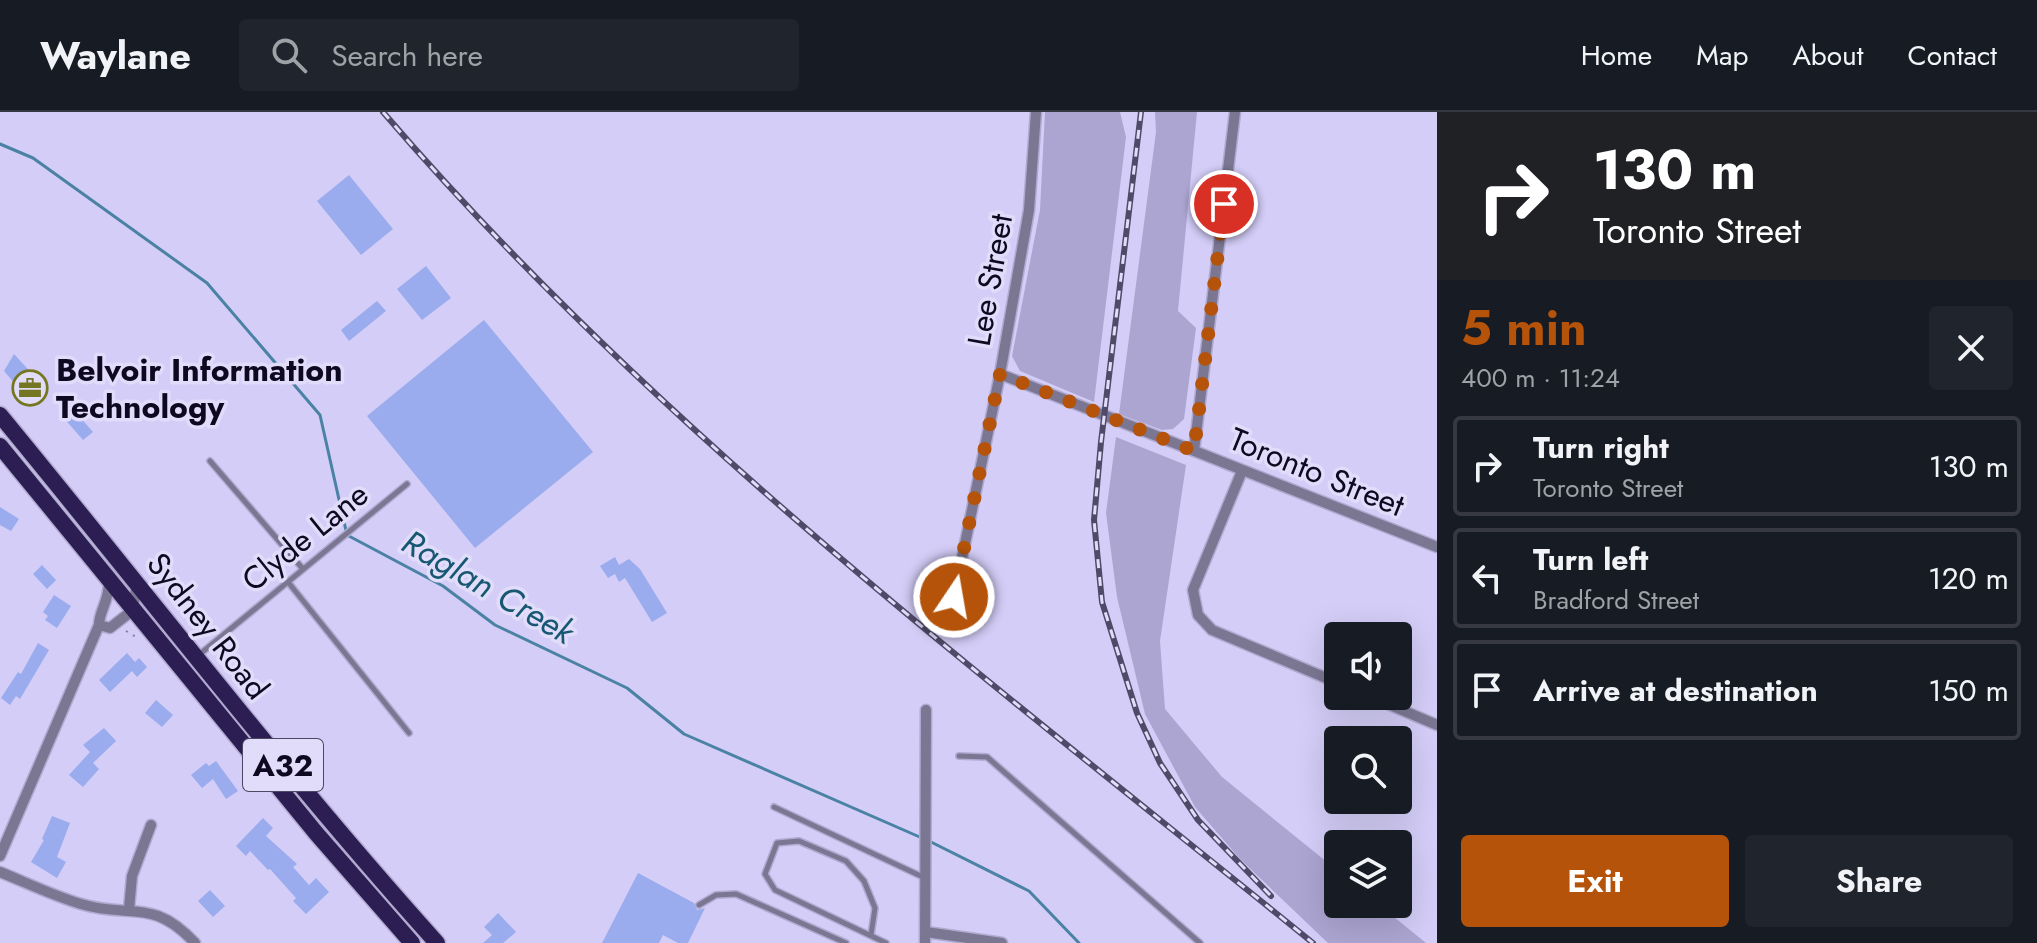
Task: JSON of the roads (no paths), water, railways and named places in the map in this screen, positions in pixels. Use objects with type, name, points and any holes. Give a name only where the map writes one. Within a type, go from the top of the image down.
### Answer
[{"type":"highway","name":"Sydney Road","points":[[0,415],[336,828],[437,943]]},
{"type":"highway","name":"Sydney Road","points":[[0,446],[316,833],[412,943]]},
{"type":"street","name":"Lee Street","points":[[954,597],[1000,374],[1029,210],[1036,112]]},
{"type":"street","points":[[1194,451],[1235,112]]},
{"type":"street","name":"Toronto Street","points":[[1000,374],[1437,547]]},
{"type":"street","points":[[1242,471],[1193,590],[1198,615],[1212,630],[1324,677]]},
{"type":"street","points":[[99,625],[110,628],[133,610],[137,581]]},
{"type":"street","points":[[0,856],[99,625],[99,617],[108,599],[109,582]]},
{"type":"street","points":[[926,710],[926,937],[1002,943]]},
{"type":"street","points":[[1402,710],[1437,725]]},
{"type":"street","points":[[129,909],[132,876],[151,825]]},
{"type":"street","points":[[0,872],[84,905],[160,915],[183,930],[195,943]]},
{"type":"lane","points":[[210,461],[303,569]]},
{"type":"lane","name":"Clyde Lane","points":[[196,657],[407,484]]},
{"type":"lane","points":[[288,582],[409,733]]},
{"type":"lane","points":[[959,756],[987,757],[1200,943]]},
{"type":"lane","points":[[774,807],[926,878]]},
{"type":"lane","points":[[871,935],[875,908],[864,881],[846,861],[799,841],[777,843],[765,874],[775,890],[886,943]]},
{"type":"lane","points":[[699,905],[716,895],[736,894],[846,943]]},
{"type":"waterway","name":"Raglan Creek","points":[[0,144],[33,158],[207,283],[320,415],[347,535],[443,586],[495,625],[627,688],[684,734],[922,838]]},
{"type":"waterway","name":"Raglan Creek","points":[[929,841],[1029,891],[1079,943]]},
{"type":"railway","points":[[383,112],[488,228],[598,339],[712,445],[949,649],[1313,943]]},
{"type":"railway","points":[[1141,112],[1094,520],[1102,602],[1137,713],[1160,763],[1198,820],[1271,896]]},
{"type":"place","name":"Belvoir Information Technology","points":[[30,388]]}]
